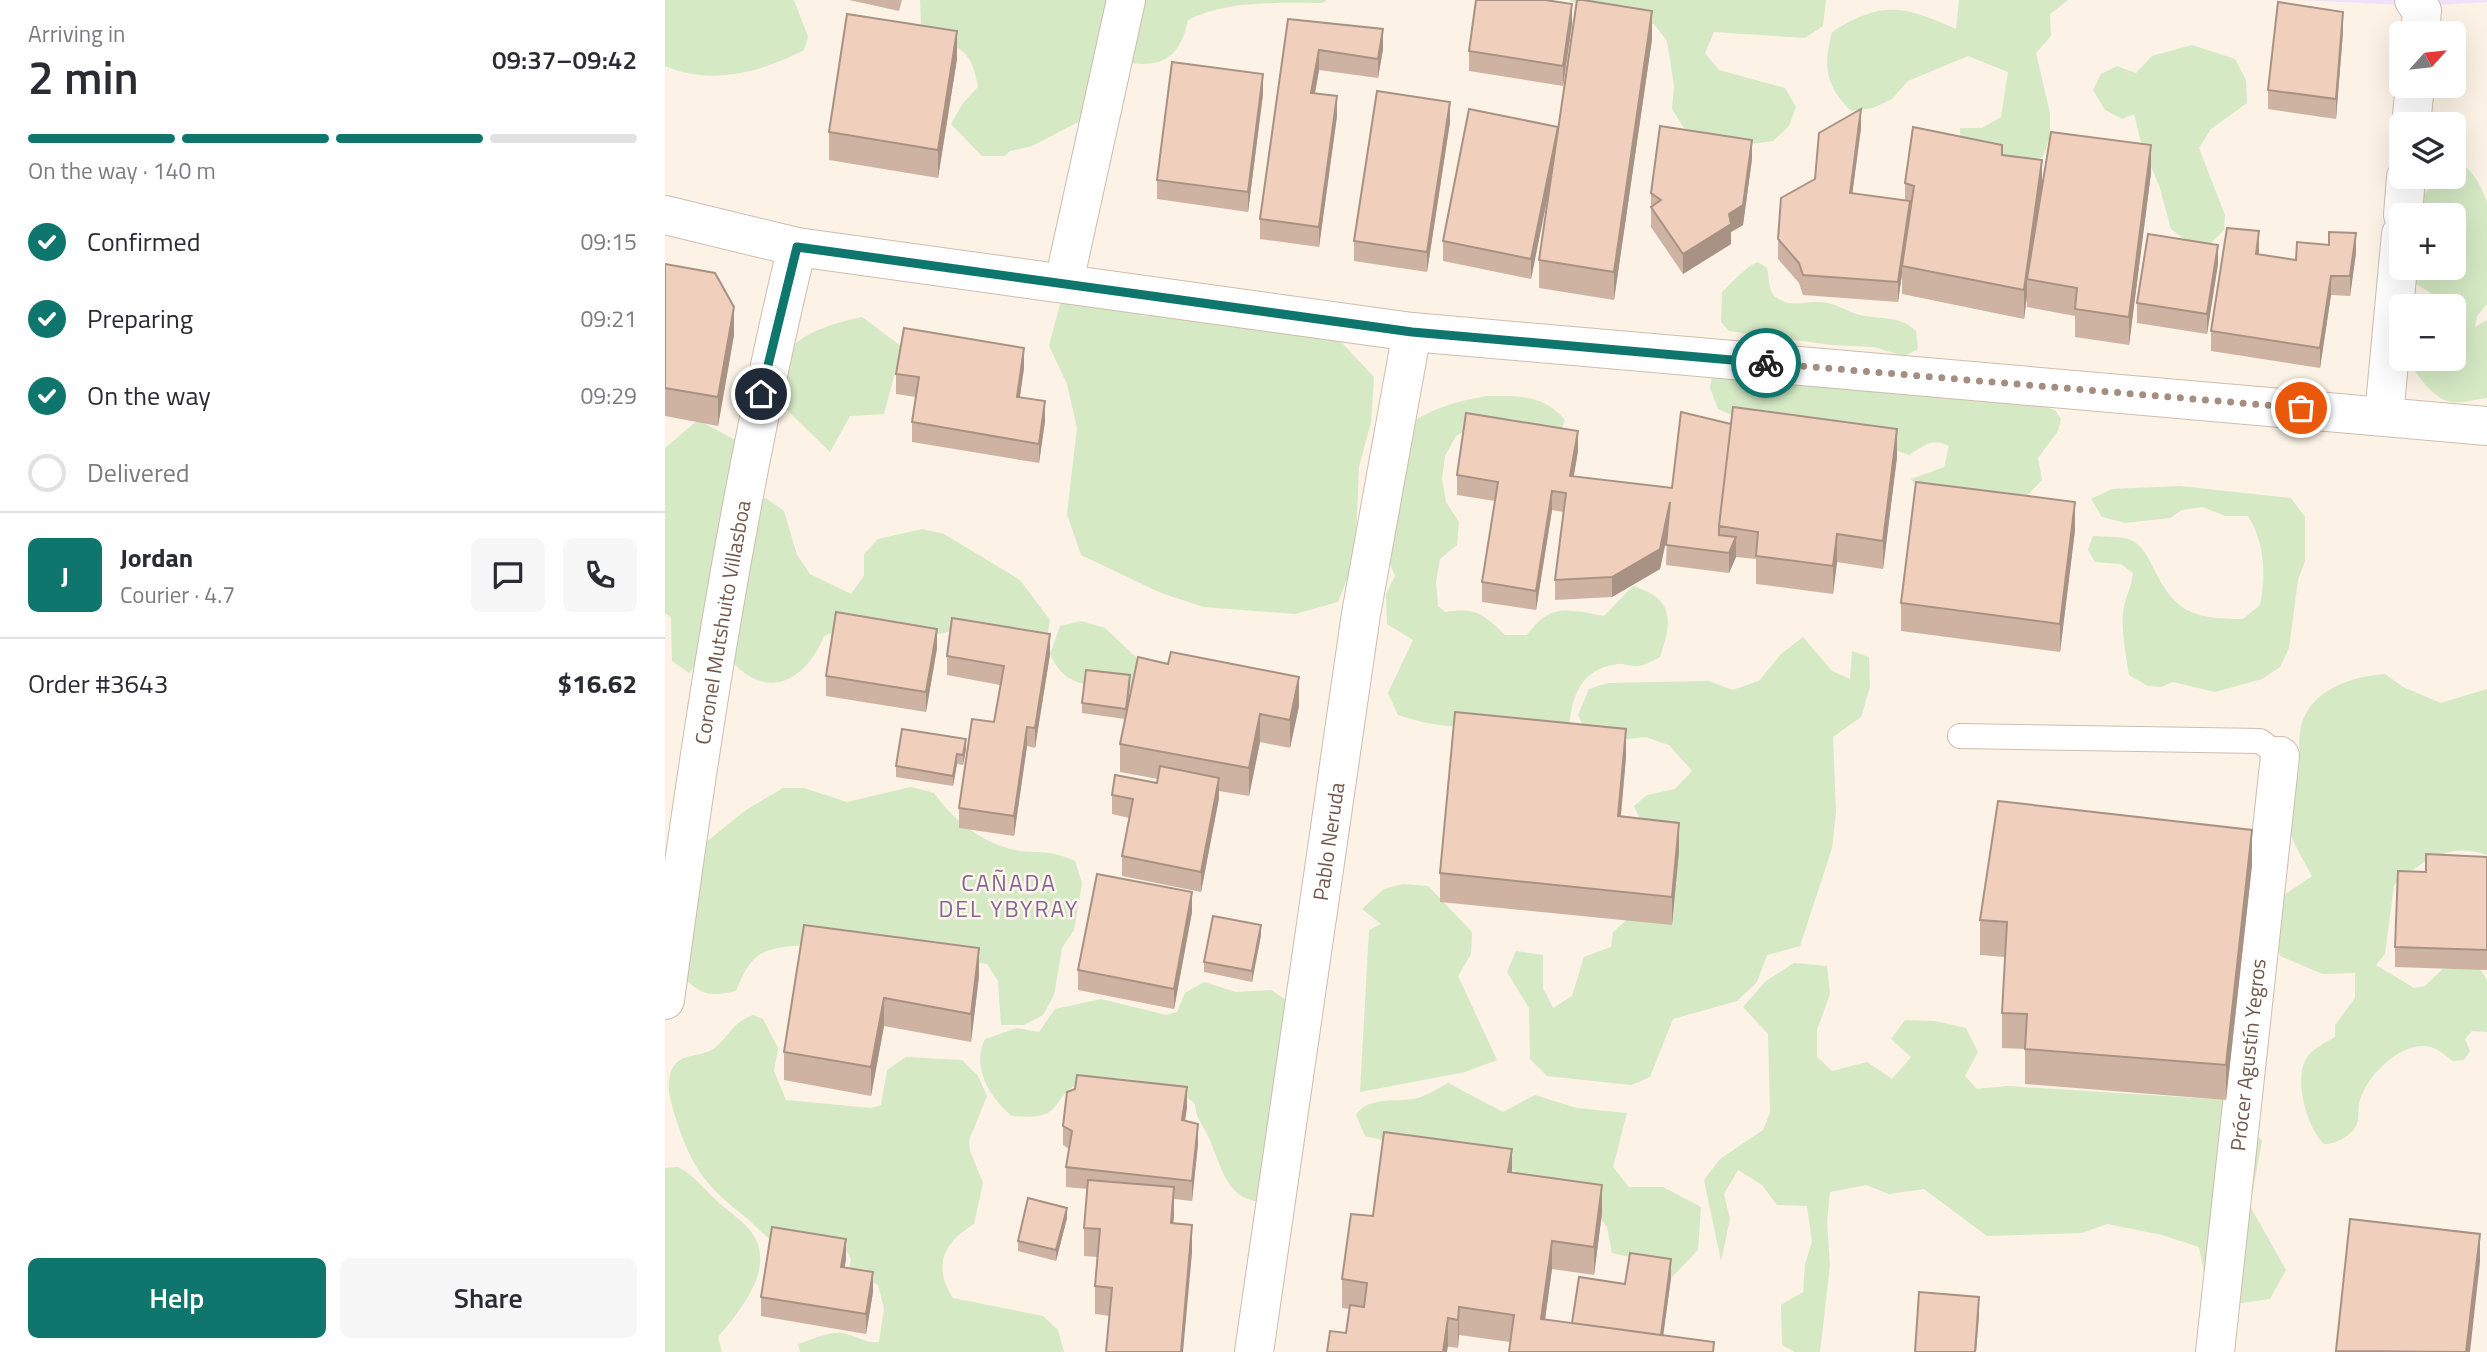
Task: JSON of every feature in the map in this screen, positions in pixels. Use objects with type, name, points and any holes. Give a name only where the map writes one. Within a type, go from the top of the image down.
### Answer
[{"type":"street","points":[[1064,282],[1126,0]]},
{"type":"street","points":[[2414,0],[2422,11],[2421,21]]},
{"type":"street","points":[[665,215],[797,247],[1412,332],[2487,426]]},
{"type":"street","name":"Coronel Mutshuito Villasboa","points":[[665,1000],[675,850],[761,394],[797,247]]},
{"type":"street","points":[[2384,416],[2397,280]]},
{"type":"street","name":"Pablo Neruda","points":[[1254,1352],[1361,614],[1412,332]]},
{"type":"street","name":"Prócer Agustín Yegros","points":[[2215,1352],[2280,756]]},
{"type":"lane","points":[[1961,736],[2260,741],[2280,756]]},
{"type":"shaded area","points":[[2301,0],[2487,0],[2487,2],[2421,6]]},
{"type":"green space","points":[[665,0],[794,0],[808,37],[804,50],[771,65],[736,74],[700,75],[665,66]]},
{"type":"green space","points":[[920,0],[1327,0],[1322,3],[1236,6],[1188,20],[1180,44],[1167,58],[1149,64],[1124,62],[1090,116],[1032,146],[1010,151],[1004,156],[982,156],[951,124],[963,103],[978,87],[971,61],[959,49],[921,26]]},
{"type":"green space","points":[[1569,0],[1826,0],[1823,26],[1805,38],[1714,32],[1705,53],[1719,70],[1785,88],[1796,107],[1789,126],[1773,141],[1749,144],[1706,136],[1684,128],[1672,109],[1674,86],[1667,41],[1654,24],[1609,21]]},
{"type":"green space","points":[[1959,0],[2068,0],[2050,14],[2051,36],[2036,53],[2050,113],[2050,136],[2043,157],[2023,167],[1961,149],[1960,128],[1982,128],[2001,117],[2008,72],[1968,56],[1908,81],[1892,99],[1873,108],[1851,111],[1831,84],[1827,66],[1832,32],[1865,15],[1894,10],[1922,15],[1956,29]]},
{"type":"green space","points":[[2192,45],[2235,59],[2246,80],[2247,103],[2211,129],[2199,148],[2225,215],[2224,230],[2211,243],[2189,243],[2171,229],[2159,185],[2142,146],[2134,114],[2122,119],[2105,110],[2093,90],[2101,74],[2117,66],[2136,73],[2152,56]]},
{"type":"green space","points":[[2466,168],[2479,184],[2487,203],[2487,304],[2477,316],[2475,327],[2487,320],[2487,398],[2447,401],[2430,389],[2415,371],[2466,371],[2466,294],[2432,294],[2416,284],[2415,280],[2466,280],[2466,203],[2418,203],[2428,189],[2466,189]]},
{"type":"green space","points":[[1758,262],[1767,268],[1772,292],[1782,301],[1826,303],[1860,315],[1903,322],[1916,331],[1918,349],[1904,356],[1874,347],[1832,345],[1729,331],[1721,322],[1722,292]]},
{"type":"green space","points":[[1102,293],[1143,316],[1258,316],[1303,323],[1342,343],[1374,377],[1371,422],[1359,467],[1355,558],[1338,602],[1295,614],[1204,607],[1161,593],[1081,555],[1067,514],[1077,428],[1067,384],[1049,346],[1060,304]]},
{"type":"green space","points":[[862,317],[902,347],[884,414],[850,416],[830,452],[783,406],[781,367],[785,356],[803,338],[826,327]]},
{"type":"green space","points":[[1712,377],[2034,403],[2055,410],[2061,419],[2058,431],[2038,458],[2042,480],[2019,504],[1918,488],[1911,479],[1944,467],[1949,446],[1943,443],[1928,444],[1909,455],[1889,448],[1761,429],[1718,409],[1710,388]]},
{"type":"green space","points":[[1487,396],[1520,397],[1539,401],[1565,420],[1558,438],[1470,428],[1456,436],[1445,456],[1442,479],[1446,502],[1459,522],[1457,545],[1440,559],[1436,582],[1438,606],[1445,612],[1472,612],[1485,617],[1505,635],[1527,635],[1544,617],[1561,611],[1604,616],[1633,586],[1657,598],[1667,613],[1667,633],[1660,657],[1642,665],[1617,664],[1595,671],[1576,695],[1569,728],[1439,725],[1398,715],[1388,693],[1413,640],[1387,624],[1386,594],[1395,576],[1381,542],[1411,423],[1447,405]]},
{"type":"green space","points":[[698,420],[752,449],[746,508],[766,498],[784,511],[797,555],[810,574],[851,594],[864,576],[864,554],[878,539],[922,529],[944,534],[1020,580],[1050,620],[1046,643],[962,628],[940,634],[836,631],[824,636],[816,653],[805,666],[794,676],[781,682],[768,683],[754,679],[740,670],[727,655],[703,656],[689,673],[672,661],[671,617],[665,613],[665,448]]},
{"type":"green space","points":[[2180,486],[2291,498],[2305,517],[2305,561],[2298,580],[2289,648],[2280,667],[2262,679],[2215,692],[2173,682],[2161,687],[2148,686],[2129,675],[2123,614],[2133,573],[2121,564],[2095,562],[2088,550],[2093,536],[2123,538],[2135,542],[2146,554],[2168,593],[2187,610],[2210,617],[2243,619],[2260,605],[2263,559],[2258,537],[2248,516],[2225,516],[2203,507],[2182,510],[2170,518],[2125,523],[2102,517],[2091,499],[2112,489]]},
{"type":"green space","points":[[1081,621],[1105,628],[1138,659],[1139,686],[1119,695],[1070,679],[1063,673],[1050,654],[1060,626]]},
{"type":"green space","points":[[1803,637],[1832,671],[1850,679],[1852,651],[1869,657],[1870,687],[1861,717],[1833,737],[1836,812],[1832,848],[1800,946],[1767,955],[1757,982],[1737,1001],[1673,1019],[1650,1077],[1631,1085],[1547,1076],[1530,1059],[1529,1008],[1507,972],[1516,951],[1543,955],[1543,988],[1553,1008],[1572,996],[1584,957],[1611,947],[1613,932],[1639,909],[1646,832],[1634,806],[1647,795],[1675,789],[1692,771],[1669,745],[1645,737],[1613,741],[1586,731],[1578,715],[1589,689],[1608,683],[1709,681],[1732,690],[1759,681],[1781,654]]},
{"type":"green space","points":[[2385,674],[2403,687],[2441,703],[2487,689],[2487,855],[2473,851],[2448,852],[2425,862],[2394,885],[2385,954],[2376,965],[2414,988],[2425,986],[2449,963],[2480,969],[2487,980],[2487,1032],[2472,1031],[2465,1039],[2470,1051],[2464,1060],[2453,1061],[2428,1046],[2414,1047],[2394,1056],[2369,1081],[2359,1103],[2357,1123],[2353,1130],[2342,1139],[2324,1144],[2307,1115],[2301,1076],[2308,1056],[2335,1037],[2335,1025],[2355,998],[2355,973],[2323,974],[2280,956],[2274,922],[2277,900],[2312,876],[2291,836],[2288,811],[2298,775],[2300,732],[2311,706],[2320,696],[2344,683]]},
{"type":"green space","points":[[911,787],[934,793],[966,826],[996,844],[1016,850],[1055,854],[1075,861],[1082,883],[1074,930],[1062,948],[1054,995],[1043,1015],[1024,1025],[1001,1025],[998,981],[987,964],[904,952],[835,945],[777,948],[755,959],[736,991],[717,994],[698,989],[678,972],[691,957],[682,914],[695,851],[746,810],[783,788],[804,788],[847,802]]},
{"type":"green space","points":[[1403,884],[1428,886],[1472,932],[1471,954],[1458,976],[1497,1060],[1465,1072],[1360,1092],[1369,930],[1381,924],[1362,909],[1384,889]]},
{"type":"green space","points":[[1794,963],[1827,966],[1830,994],[1817,1030],[1817,1057],[1832,1071],[1867,1062],[1892,1079],[1911,1057],[1891,1039],[1905,1020],[1935,1021],[1966,1028],[1978,1052],[1965,1076],[1977,1089],[2007,1086],[2226,1100],[2262,1141],[2250,1206],[2286,1270],[2270,1299],[2242,1303],[2210,1301],[2199,1247],[2162,1235],[2107,1224],[2082,1233],[1987,1236],[1924,1189],[1889,1194],[1866,1185],[1830,1192],[1827,1222],[1830,1265],[1820,1352],[1795,1352],[1782,1345],[1781,1305],[1803,1292],[1805,1264],[1812,1242],[1807,1206],[1777,1205],[1762,1185],[1738,1170],[1724,1194],[1730,1219],[1721,1261],[1704,1180],[1720,1159],[1763,1130],[1770,1113],[1768,1034],[1743,1007],[1766,981]]},
{"type":"green space","points":[[1204,982],[1236,992],[1271,990],[1295,1006],[1267,1202],[1253,1201],[1233,1189],[1199,1120],[1195,1104],[1173,1091],[1141,1081],[1092,1079],[1071,1089],[1049,1112],[1030,1117],[1012,1116],[990,1091],[985,1081],[980,1060],[985,1039],[1017,1028],[1039,1032],[1055,1009],[1101,999],[1166,1015],[1177,1012],[1185,993]]},
{"type":"green space","points":[[753,1015],[763,1019],[778,1048],[774,1071],[786,1100],[871,1108],[881,1105],[887,1070],[906,1057],[962,1060],[978,1076],[987,1096],[969,1140],[970,1151],[983,1183],[974,1224],[949,1247],[944,1256],[943,1275],[953,1298],[1043,1316],[1058,1330],[1064,1352],[800,1352],[798,1344],[831,1333],[879,1342],[884,1308],[878,1285],[849,1270],[851,1259],[845,1249],[799,1248],[776,1243],[729,1204],[708,1183],[693,1161],[669,1093],[670,1075],[676,1063],[711,1050],[737,1024]]},
{"type":"green space","points":[[1448,1083],[1503,1112],[1535,1095],[1577,1108],[1627,1113],[1613,1167],[1629,1187],[1663,1187],[1701,1207],[1698,1250],[1671,1278],[1643,1260],[1612,1253],[1607,1227],[1577,1191],[1526,1187],[1514,1170],[1365,1136],[1356,1115],[1368,1105],[1418,1098]]},
{"type":"green space","points":[[678,1167],[693,1177],[746,1226],[759,1249],[760,1263],[751,1291],[718,1337],[722,1352],[665,1352],[665,1168]]},
{"type":"building","points":[[1476,0],[1545,0],[1572,4],[1563,66],[1469,51]]},
{"type":"building","points":[[1577,0],[1652,11],[1614,272],[1539,260]]},
{"type":"building","points":[[2278,2],[2343,12],[2336,99],[2268,90]]},
{"type":"building","points":[[847,14],[957,31],[938,150],[829,132]]},
{"type":"building","points":[[1288,19],[1383,29],[1378,59],[1319,50],[1311,93],[1337,96],[1319,227],[1260,219]]},
{"type":"building","points":[[1172,62],[1263,74],[1248,192],[1157,180]]},
{"type":"building","points":[[1377,91],[1450,102],[1427,252],[1354,241]]},
{"type":"building","points":[[1469,109],[1558,127],[1531,259],[1443,241]]},
{"type":"building","points":[[1861,109],[1850,193],[1910,201],[1898,282],[1803,275],[1799,263],[1778,239],[1781,198],[1815,179],[1819,133]]},
{"type":"building","points":[[1660,126],[1752,140],[1743,205],[1729,214],[1731,224],[1683,254],[1651,207],[1661,200],[1651,193]]},
{"type":"building","points":[[1913,127],[2002,145],[2002,155],[2042,160],[2024,290],[1902,266],[1914,186],[1905,183]]},
{"type":"building","points":[[2051,132],[2151,145],[2129,317],[2075,309],[2077,288],[2027,279]]},
{"type":"building","points":[[2227,228],[2259,231],[2256,254],[2296,260],[2297,242],[2329,245],[2329,232],[2356,233],[2350,276],[2331,276],[2320,348],[2211,331]]},
{"type":"building","points":[[2148,234],[2218,245],[2207,314],[2137,303]]},
{"type":"building","points":[[665,264],[715,273],[734,307],[718,397],[665,388]]},
{"type":"building","points":[[904,328],[1024,348],[1017,397],[1045,401],[1039,444],[912,422],[919,377],[896,374]]},
{"type":"building","points":[[1733,407],[1897,429],[1883,541],[1837,534],[1833,566],[1756,556],[1758,532],[1719,526]]},
{"type":"building","points":[[1681,412],[1731,424],[1719,526],[1719,535],[1736,537],[1729,553],[1666,545],[1670,502],[1660,549],[1612,577],[1555,580],[1566,493],[1552,491],[1536,591],[1482,582],[1498,482],[1457,475],[1466,413],[1578,431],[1570,476],[1672,488]]},
{"type":"building","points":[[1916,482],[2075,502],[2060,624],[1901,603]]},
{"type":"building","points":[[836,612],[937,629],[926,692],[826,676]]},
{"type":"building","points":[[952,618],[1050,634],[1035,728],[1027,727],[1014,816],[959,808],[972,719],[994,722],[1004,666],[947,656]]},
{"type":"building","points":[[1171,652],[1299,677],[1290,720],[1260,714],[1249,768],[1120,744],[1138,657],[1168,664]]},
{"type":"building","points":[[1086,670],[1130,675],[1126,709],[1082,703]]},
{"type":"building","points":[[1455,712],[1626,729],[1618,816],[1679,823],[1672,897],[1440,873]]},
{"type":"building","points":[[902,729],[966,739],[963,755],[957,754],[953,776],[896,766]]},
{"type":"building","points":[[1160,766],[1219,778],[1201,872],[1122,856],[1133,799],[1112,795],[1115,775],[1157,783]]},
{"type":"building","points":[[1998,801],[2252,830],[2226,1065],[2025,1049],[2027,1014],[2002,1013],[2007,922],[1980,920]]},
{"type":"building","points":[[2426,854],[2487,857],[2487,950],[2395,947],[2398,871],[2426,872]]},
{"type":"building","points":[[1097,874],[1192,892],[1174,989],[1078,970]]},
{"type":"building","points":[[1213,916],[1261,925],[1252,971],[1204,962]]},
{"type":"building","points":[[804,925],[979,948],[971,1014],[884,998],[871,1067],[784,1052]]},
{"type":"building","points":[[1077,1075],[1187,1087],[1182,1120],[1198,1124],[1192,1181],[1066,1167],[1072,1131],[1063,1126],[1067,1092],[1075,1089]]},
{"type":"building","points":[[1384,1132],[1512,1149],[1508,1172],[1602,1185],[1594,1247],[1552,1241],[1541,1319],[1714,1342],[1713,1352],[1509,1352],[1514,1315],[1459,1307],[1458,1320],[1448,1318],[1443,1352],[1327,1352],[1330,1331],[1346,1333],[1350,1305],[1364,1307],[1367,1283],[1342,1279],[1351,1214],[1373,1216]]},
{"type":"building","points":[[1088,1180],[1174,1187],[1171,1223],[1192,1225],[1181,1352],[1106,1352],[1112,1288],[1095,1286],[1100,1229],[1084,1228]]},
{"type":"building","points":[[1028,1198],[1067,1208],[1056,1250],[1018,1241]]},
{"type":"building","points":[[2350,1219],[2480,1234],[2466,1352],[2336,1351]]},
{"type":"building","points":[[772,1227],[846,1239],[841,1267],[873,1272],[866,1314],[761,1297]]},
{"type":"building","points":[[1630,1253],[1671,1259],[1661,1335],[1572,1323],[1579,1277],[1625,1284]]},
{"type":"building","points":[[1919,1292],[1979,1297],[1975,1352],[1915,1352]]},
{"type":"way so far","points":[[1766,363],[2301,408]]},
{"type":"district","name":"CAÑADA DEL YBYRAY","points":[[1009,895]]},
{"type":"route","points":[[761,394],[797,247],[1412,332],[1766,363]]}]
